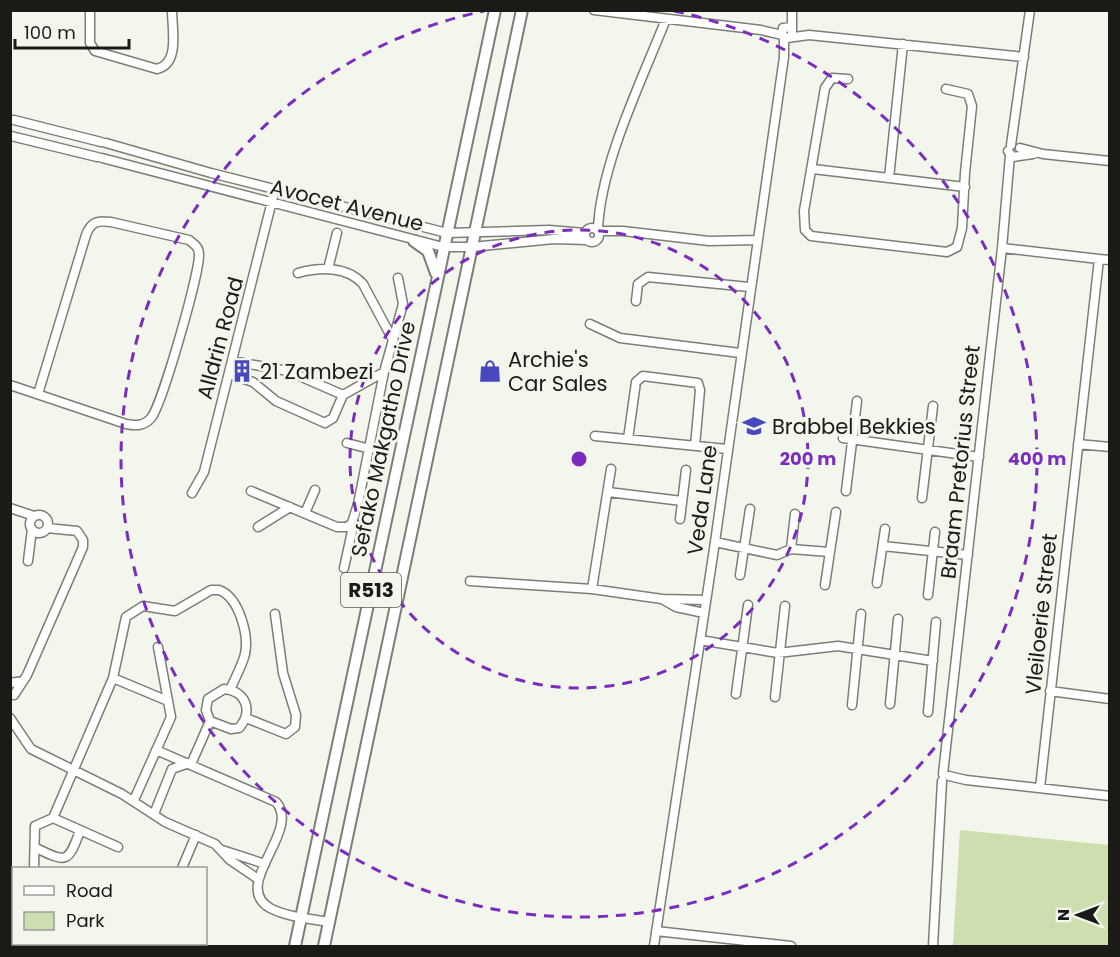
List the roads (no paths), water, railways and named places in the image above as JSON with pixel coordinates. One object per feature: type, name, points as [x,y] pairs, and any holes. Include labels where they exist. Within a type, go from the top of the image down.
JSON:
[{"type":"main road","name":"Sefako Makgatho Drive","points":[[295,946],[495,10]]},
{"type":"main road","name":"R513","points":[[324,946],[522,10]]},
{"type":"main road","points":[[414,241],[421,244],[431,256],[436,274],[435,289]]},
{"type":"street","points":[[90,10],[90,43],[95,51],[157,69],[166,66],[171,58],[172,10]]},
{"type":"street","points":[[594,10],[1024,57]]},
{"type":"street","name":"Veda Lane","points":[[654,946],[715,542],[749,287],[791,10]]},
{"type":"street","points":[[1030,10],[1015,133],[1016,151],[1110,161]]},
{"type":"street","points":[[666,19],[620,133],[595,233],[623,231],[709,241],[757,240]]},
{"type":"street","points":[[889,178],[903,44]]},
{"type":"street","points":[[848,79],[832,78],[826,82],[813,169],[804,211],[807,233],[812,236],[944,252],[953,250],[959,242],[972,101],[965,92],[946,89]]},
{"type":"street","points":[[11,136],[15,126],[12,118]]},
{"type":"street","name":"Avocet Avenue","points":[[12,118],[447,233],[549,231],[595,233]]},
{"type":"street","name":"Avocet Avenue","points":[[11,136],[443,247],[472,247],[595,233]]},
{"type":"street","name":"Braam Pretorius Street","points":[[933,946],[946,778],[945,758],[1011,170],[1016,151]]},
{"type":"street","points":[[813,169],[964,187]]},
{"type":"street","name":"Alldrin Road","points":[[192,493],[204,472],[275,189]]},
{"type":"street","points":[[10,385],[126,424],[143,424],[152,417],[161,400],[198,262],[199,250],[189,240],[111,222],[100,221],[91,225],[38,394]]},
{"type":"street","points":[[328,268],[337,233]]},
{"type":"street","points":[[1002,248],[1110,260]]},
{"type":"street","name":"Vleiloerie Street","points":[[1040,788],[1099,259]]},
{"type":"street","points":[[298,273],[328,268],[360,281],[393,340]]},
{"type":"street","points":[[636,301],[638,284],[648,277],[749,287]]},
{"type":"street","points":[[344,568],[384,372],[403,304],[398,278]]},
{"type":"street","points":[[590,324],[620,339],[740,353]]},
{"type":"street","points":[[232,361],[288,371],[343,395]]},
{"type":"street","points":[[229,374],[253,382],[276,400],[325,423],[333,418],[343,395],[362,382],[384,372]]},
{"type":"street","points":[[628,439],[637,379],[643,376],[685,380],[699,385],[695,446]]},
{"type":"street","points":[[362,382],[380,393]]},
{"type":"street","points":[[846,491],[848,439],[857,401]]},
{"type":"street","points":[[921,498],[933,406]]},
{"type":"street","points":[[595,436],[727,449]]},
{"type":"street","points":[[848,439],[979,457]]},
{"type":"street","points":[[347,443],[370,449]]},
{"type":"street","points":[[1078,444],[1110,447]]},
{"type":"street","points":[[592,589],[611,469]]},
{"type":"street","points":[[680,519],[686,470]]},
{"type":"street","points":[[305,513],[315,490]]},
{"type":"street","points":[[251,491],[342,528],[349,526],[355,517]]},
{"type":"street","points":[[608,492],[682,501]]},
{"type":"street","points":[[258,527],[290,507]]},
{"type":"street","points":[[10,508],[44,517],[47,528]]},
{"type":"street","points":[[740,575],[750,510]]},
{"type":"street","points":[[825,585],[836,512]]},
{"type":"street","points":[[791,549],[795,514]]},
{"type":"street","points":[[28,561],[32,529],[30,521],[34,516]]},
{"type":"street","points":[[12,697],[23,681],[83,547],[83,540],[77,531],[47,528],[40,533],[32,529]]},
{"type":"street","points":[[877,583],[885,529]]},
{"type":"street","points":[[928,596],[935,532]]},
{"type":"street","points":[[715,542],[777,555],[791,549],[829,552]]},
{"type":"street","points":[[883,546],[968,555]]},
{"type":"street","points":[[470,581],[592,589],[662,599],[706,600]]},
{"type":"street","points":[[34,867],[35,826],[53,818],[113,678],[123,623],[133,611],[146,606],[175,611],[211,590],[219,590],[234,603],[246,643],[242,662],[230,690]]},
{"type":"street","points":[[662,599],[675,608],[704,613]]},
{"type":"street","points":[[736,694],[748,605]]},
{"type":"street","points":[[775,697],[778,652],[785,606]]},
{"type":"street","points":[[246,718],[286,734],[295,727],[296,715],[283,673],[275,614]]},
{"type":"street","points":[[852,705],[861,614]]},
{"type":"street","points":[[890,704],[898,619]]},
{"type":"street","points":[[928,712],[936,622]]},
{"type":"street","points":[[700,640],[778,652],[832,646],[933,661]]},
{"type":"street","points":[[134,800],[171,717],[159,646]]},
{"type":"street","points":[[113,678],[168,701]]},
{"type":"street","points":[[12,697],[10,683],[23,681]]},
{"type":"street","points":[[154,814],[172,769],[192,762],[196,755],[210,721],[206,710],[208,699],[218,691],[230,690],[245,701],[246,718],[236,729],[210,721]]},
{"type":"street","points":[[1050,692],[1110,699]]},
{"type":"street","points":[[10,718],[31,749],[134,800],[154,814],[222,850],[265,864]]},
{"type":"street","points":[[156,750],[268,798],[280,806],[283,822],[258,879],[258,891],[267,906],[301,917],[330,922]]},
{"type":"street","points":[[946,778],[1110,796]]},
{"type":"street","points":[[53,818],[118,847]]},
{"type":"street","points":[[36,848],[60,859],[67,858],[70,856],[80,831]]},
{"type":"street","points":[[182,867],[196,835]]},
{"type":"street","points":[[222,850],[230,860],[258,879]]},
{"type":"street","points":[[656,931],[693,937],[791,946]]},
{"type":"street","points":[[692,946],[693,937]]},
{"type":"place","name":"21 Zambezi","points":[[242,371]]},
{"type":"place","name":"Archie's Car Sales","points":[[490,371]]},
{"type":"place","name":"Brabbel Bekkies","points":[[754,426]]}]
